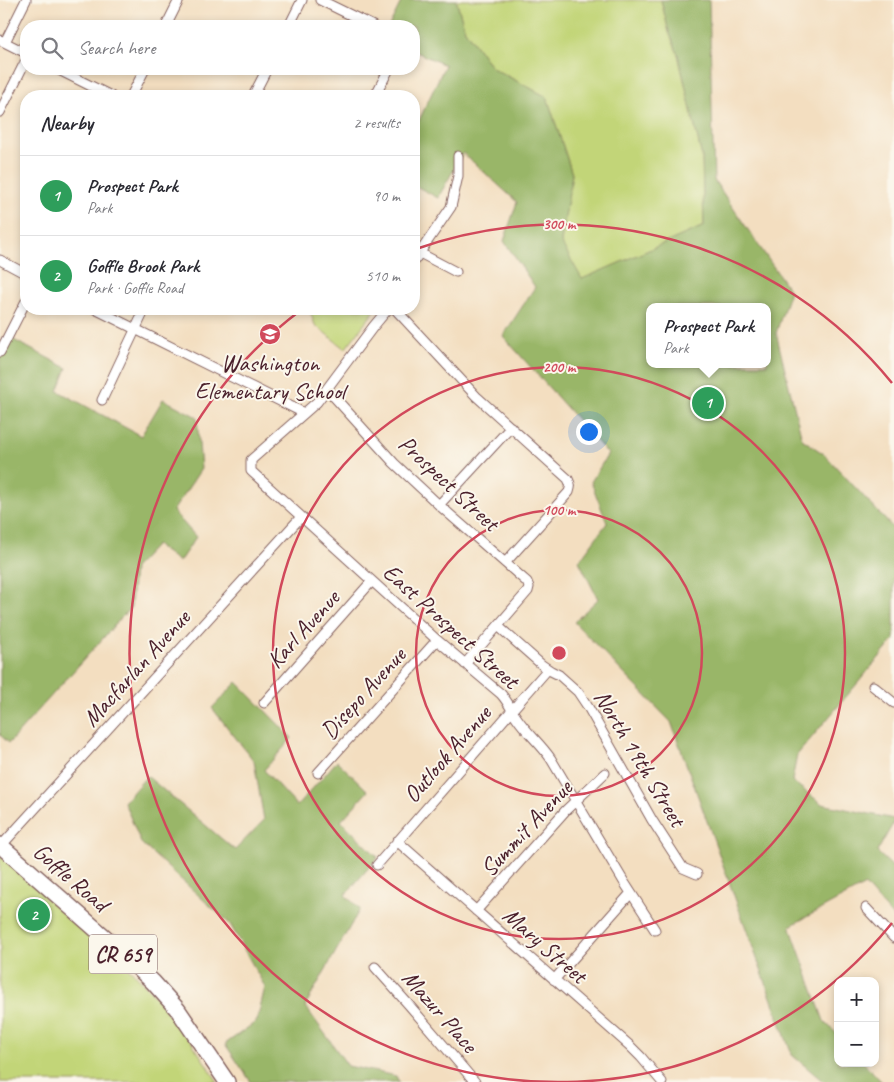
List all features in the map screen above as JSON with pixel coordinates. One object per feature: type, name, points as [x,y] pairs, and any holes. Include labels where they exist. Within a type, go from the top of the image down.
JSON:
[{"type":"main road","name":"Goffle Road","points":[[1,845],[107,939],[166,995],[226,1082]]},
{"type":"street","points":[[20,50],[2,41],[26,0]]},
{"type":"street","points":[[169,20],[179,0]]},
{"type":"street","points":[[292,20],[302,0]]},
{"type":"street","points":[[320,0],[361,20]]},
{"type":"street","points":[[0,112],[20,72]]},
{"type":"street","points":[[69,75],[99,90]]},
{"type":"street","points":[[134,90],[141,75]]},
{"type":"street","points":[[256,90],[264,75]]},
{"type":"street","points":[[378,90],[386,75]]},
{"type":"street","points":[[420,249],[451,207],[458,176],[458,156]]},
{"type":"street","points":[[420,256],[456,272]]},
{"type":"street","points":[[0,260],[20,271]]},
{"type":"street","points":[[0,352],[20,313]]},
{"type":"street","points":[[108,315],[304,413],[317,402],[383,315]]},
{"type":"street","points":[[102,400],[142,315]]},
{"type":"street","points":[[400,315],[476,396],[568,479],[572,486],[560,504],[505,563]]},
{"type":"street","name":"Prospect Street","points":[[326,389],[394,463],[527,582],[528,591],[498,626]]},
{"type":"street","name":"East Prospect Street","points":[[304,413],[251,460],[251,471],[437,640],[501,694],[521,723],[545,750],[655,930]]},
{"type":"street","points":[[439,505],[511,427]]},
{"type":"street","name":"Macfarlan Avenue","points":[[1,845],[300,517]]},
{"type":"street","name":"Karl Avenue","points":[[264,702],[372,581]]},
{"type":"street","points":[[464,664],[498,626]]},
{"type":"street","name":"North 19th Street","points":[[498,626],[578,692],[592,713],[652,820],[683,868],[698,874]]},
{"type":"street","name":"Disepo Avenue","points":[[318,773],[437,640]]},
{"type":"street","name":"Outlook Avenue","points":[[377,864],[548,669]]},
{"type":"street","points":[[873,686],[894,703]]},
{"type":"street","name":"Summit Avenue","points":[[476,911],[566,810],[605,773]]},
{"type":"street","name":"Mary Street","points":[[397,841],[629,1045],[662,1082]]},
{"type":"street","points":[[554,980],[631,892]]},
{"type":"street","points":[[866,908],[894,938]]},
{"type":"street","name":"Mazur Place","points":[[375,967],[475,1082]]},
{"type":"green space","points":[[402,0],[456,0],[465,30],[492,68],[547,97],[572,174],[561,242],[582,279],[704,226],[702,157],[678,54],[669,32],[661,0],[709,0],[714,180],[790,291],[776,333],[802,439],[824,454],[894,529],[894,640],[797,755],[792,781],[822,804],[894,819],[877,852],[894,868],[894,918],[865,885],[790,926],[824,1021],[834,1031],[834,1067],[868,1067],[882,1082],[824,1082],[792,1055],[671,722],[574,622],[598,599],[579,561],[607,523],[591,482],[608,454],[503,336],[535,287],[504,241],[517,202],[463,153],[438,198],[420,188],[420,118],[445,65],[420,54],[420,20],[392,20]]},
{"type":"green space","points":[[456,0],[661,0],[669,32],[678,54],[702,157],[704,226],[581,280],[561,242],[572,174],[547,97],[492,68],[465,30]]},
{"type":"green space","points":[[311,315],[371,315],[345,349],[315,325]]},
{"type":"green space","points":[[8,337],[67,368],[58,391],[141,436],[163,399],[197,417],[201,469],[173,511],[196,537],[179,562],[156,545],[134,568],[131,607],[9,743],[0,735],[0,352]]},
{"type":"green space","points":[[237,682],[292,738],[264,770],[297,806],[337,761],[368,791],[341,821],[378,857],[345,895],[360,909],[305,1006],[348,1066],[396,1076],[399,1082],[251,1082],[225,1044],[257,1021],[265,987],[230,924],[141,843],[124,802],[147,776],[235,850],[264,820],[254,761],[212,708]]},
{"type":"green space","points":[[0,855],[136,975],[174,1016],[218,1082],[0,1082]]},
{"type":"place","name":"Washington Elementary School","points":[[270,334]]},
{"type":"place","name":"Prospect Park","points":[[708,403]]},
{"type":"place","name":"Goffle Brook Park","points":[[34,915]]}]
